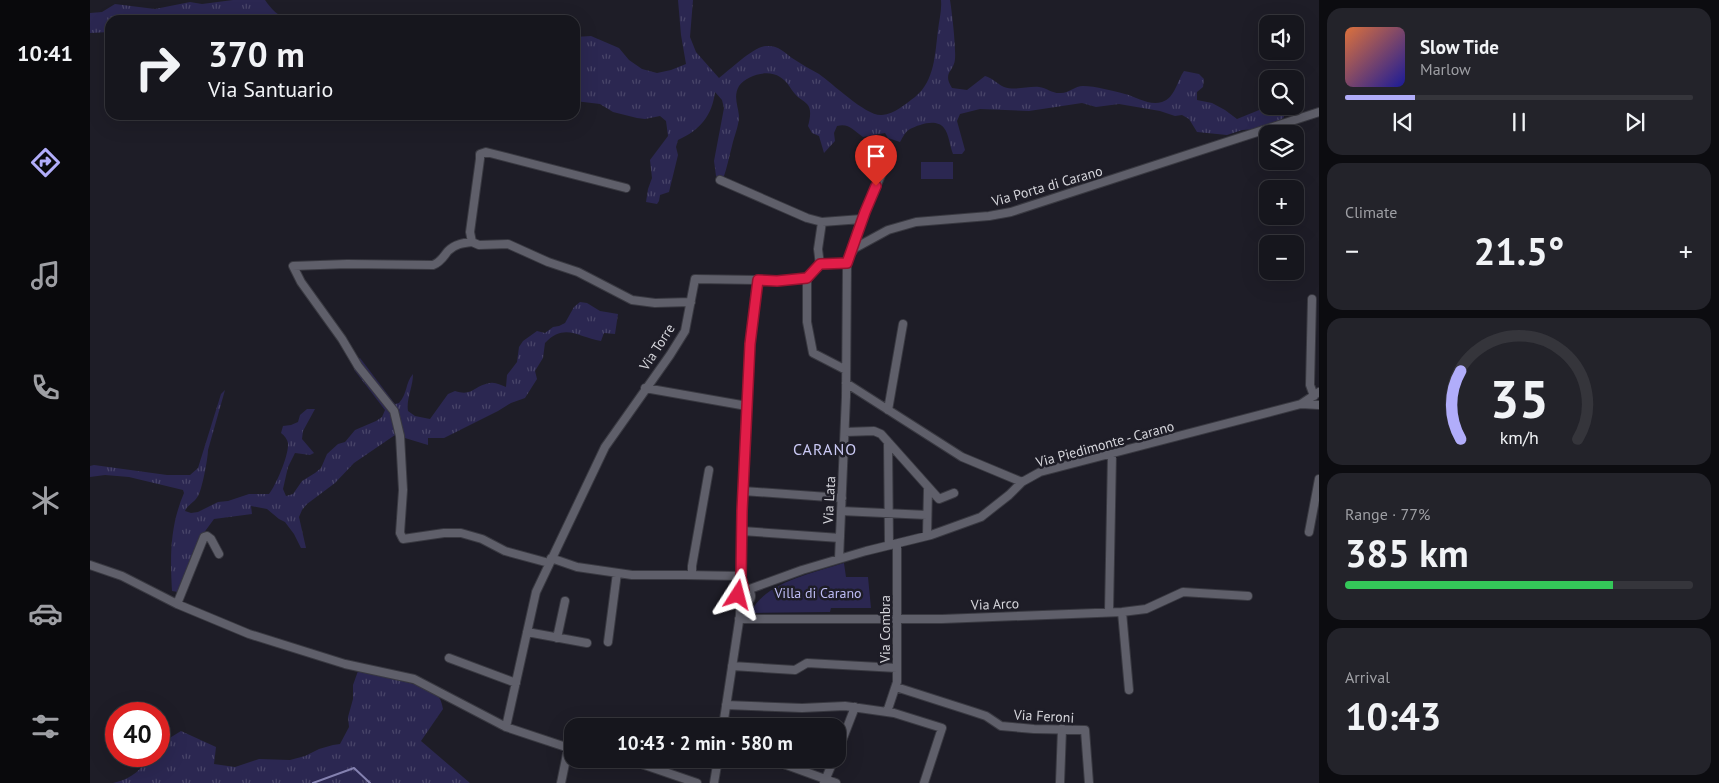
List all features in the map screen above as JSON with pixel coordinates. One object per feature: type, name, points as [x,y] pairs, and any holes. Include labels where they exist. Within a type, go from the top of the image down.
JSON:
[{"type":"street","name":"Via Porta di Carano","points":[[850,255],[855,248],[897,227],[916,222],[989,216],[1011,212],[1319,112]]},
{"type":"street","points":[[472,242],[470,232],[480,154],[483,152],[626,188]]},
{"type":"street","points":[[882,173],[862,220],[847,263],[846,383],[962,457],[1022,482]]},
{"type":"street","points":[[720,180],[807,218],[822,222],[862,220]]},
{"type":"street","points":[[820,264],[818,249],[822,222]]},
{"type":"street","points":[[691,302],[655,303],[632,300],[574,270],[548,262],[508,244],[479,245],[472,242],[456,245],[438,264],[433,265],[347,264],[294,266],[301,282],[342,339],[351,356],[394,411],[399,430],[404,490],[400,527],[402,539],[461,532],[482,539],[505,551],[577,567],[632,575],[741,577]]},
{"type":"street","points":[[724,718],[744,596],[741,577],[747,406],[750,344],[758,280],[777,281],[807,278],[820,264],[847,263]]},
{"type":"street","points":[[807,278],[807,322],[813,353],[846,370]]},
{"type":"street","name":"Via Torre","points":[[747,406],[645,388],[670,355],[685,331],[695,279],[758,280]]},
{"type":"street","points":[[1312,299],[1310,385],[1316,394]]},
{"type":"street","points":[[888,410],[902,324]]},
{"type":"street","name":"Via Lata","points":[[839,559],[846,383]]},
{"type":"street","points":[[506,727],[536,592],[605,447],[645,388]]},
{"type":"street","name":"Via Piedimonte - Carano","points":[[744,596],[764,585],[802,570],[927,536],[981,517],[1022,482],[1040,472],[1301,404],[1316,394]]},
{"type":"street","points":[[1301,404],[1319,405]]},
{"type":"street","points":[[845,432],[874,431],[881,434],[939,499],[954,493]]},
{"type":"street","name":"Via Combra","points":[[888,442],[889,512],[893,544],[897,618],[898,682],[888,712]]},
{"type":"street","points":[[1110,612],[1112,454]]},
{"type":"street","points":[[692,575],[692,566],[710,470]]},
{"type":"street","points":[[1309,532],[1319,479]]},
{"type":"street","points":[[927,536],[928,488]]},
{"type":"street","points":[[744,491],[842,498]]},
{"type":"street","points":[[841,511],[928,515]]},
{"type":"street","points":[[742,531],[840,538]]},
{"type":"street","points":[[177,604],[204,537],[207,536],[211,539],[219,554]]},
{"type":"street","points":[[90,565],[122,576],[177,604],[249,634],[345,664],[414,679],[506,727],[564,747]]},
{"type":"street","points":[[608,642],[617,573]]},
{"type":"street","name":"Via Arco","points":[[740,617],[942,619],[1122,612],[1146,609],[1183,592],[1248,596]]},
{"type":"street","points":[[557,638],[565,601]]},
{"type":"street","points":[[1122,612],[1129,690]]},
{"type":"street","points":[[527,632],[587,643]]},
{"type":"street","points":[[450,658],[516,683]]},
{"type":"street","points":[[732,666],[795,670],[807,663],[897,668]]},
{"type":"street","name":"Via Feroni","points":[[896,687],[986,716],[1001,726],[1085,730],[1089,783]]},
{"type":"street","points":[[726,705],[802,708],[855,707],[888,712],[942,728],[924,783]]},
{"type":"street","points":[[846,730],[855,707]]},
{"type":"street","points":[[1060,783],[1062,729]]},
{"type":"street","points":[[561,783],[565,768]]},
{"type":"street","points":[[653,768],[697,783]]},
{"type":"street","points":[[714,783],[716,768]]},
{"type":"street","points":[[792,768],[825,781],[836,783]]},
{"type":"street","points":[[825,781],[830,768]]},
{"type":"green space","points":[[233,0],[265,0],[280,15],[105,15],[105,32],[90,33],[90,13],[102,12],[115,4],[155,9],[190,2],[202,4]]},
{"type":"green space","points":[[678,0],[693,0],[690,37],[696,52],[719,78],[755,50],[766,46],[774,47],[781,49],[819,74],[868,111],[882,115],[887,114],[900,108],[915,97],[927,83],[935,57],[941,0],[950,0],[955,59],[948,79],[952,88],[967,90],[985,76],[1008,88],[1039,87],[1053,92],[1064,93],[1080,86],[1088,86],[1157,103],[1170,97],[1184,71],[1199,74],[1204,79],[1203,87],[1197,92],[1197,100],[1212,103],[1237,119],[1259,110],[1259,115],[1284,115],[1284,117],[1279,122],[1270,125],[1259,125],[1259,128],[1257,129],[1242,130],[1227,135],[1197,132],[1189,119],[1182,115],[1175,116],[1160,111],[1119,104],[1096,107],[1082,103],[1029,111],[980,109],[960,114],[957,121],[965,150],[962,154],[953,154],[944,128],[937,123],[923,124],[910,129],[905,133],[900,142],[888,138],[885,133],[863,137],[848,126],[837,126],[834,133],[835,141],[824,153],[819,136],[812,133],[808,126],[810,117],[809,106],[782,79],[770,73],[764,73],[747,79],[737,90],[738,124],[723,179],[716,176],[714,161],[724,108],[722,100],[715,92],[711,108],[704,121],[693,132],[678,140],[676,147],[678,155],[669,192],[660,195],[657,204],[646,202],[652,178],[650,160],[668,136],[666,121],[660,116],[645,119],[637,118],[613,112],[600,104],[580,102],[580,37],[591,36],[619,48],[629,60],[642,69],[657,73],[686,64]]},
{"type":"green space","points":[[921,162],[953,162],[953,179],[921,179]]},
{"type":"green space","points":[[580,302],[587,303],[600,311],[618,314],[615,334],[604,333],[601,341],[572,333],[559,333],[545,343],[543,358],[535,371],[537,379],[525,398],[511,403],[444,438],[428,438],[428,445],[395,435],[354,463],[335,483],[302,510],[299,517],[306,548],[301,548],[285,522],[267,509],[251,506],[252,514],[214,519],[203,534],[178,592],[172,591],[172,541],[179,505],[184,493],[183,490],[129,477],[105,475],[90,477],[90,466],[94,465],[167,475],[190,475],[198,468],[221,394],[225,390],[208,450],[200,493],[185,511],[191,513],[198,512],[218,502],[228,501],[249,494],[269,494],[278,477],[288,448],[286,438],[281,433],[283,426],[298,422],[300,415],[307,409],[315,409],[303,431],[302,439],[314,453],[310,455],[295,453],[288,467],[283,489],[286,496],[293,494],[302,481],[321,468],[327,454],[338,444],[345,442],[355,430],[382,417],[385,410],[355,371],[352,363],[360,358],[395,404],[399,403],[402,399],[413,374],[408,411],[415,416],[430,419],[448,394],[455,391],[466,393],[485,384],[492,383],[506,387],[507,375],[517,362],[519,347],[523,341],[537,331],[545,333],[553,327],[565,323],[574,307]]},
{"type":"green space","name":"Villa di Carano","points":[[844,563],[846,577],[868,577],[871,608],[831,608],[830,612],[751,613],[766,594],[778,586],[805,575]]},
{"type":"green space","points":[[358,671],[411,683],[437,695],[443,709],[421,741],[470,783],[113,783],[124,780],[141,767],[170,767],[170,738],[181,731],[216,747],[214,764],[235,767],[259,759],[290,760],[305,756],[319,749],[340,744],[349,727],[348,717],[353,699],[353,685]]},
{"type":"waterway","points":[[313,783],[354,768],[370,783]]},
{"type":"district","name":"CARANO","points":[[825,449]]},
{"type":"route","points":[[738,595],[740,591],[744,590],[741,578],[742,511],[750,344],[758,280],[777,281],[807,278],[820,264],[847,263],[876,186]]}]
